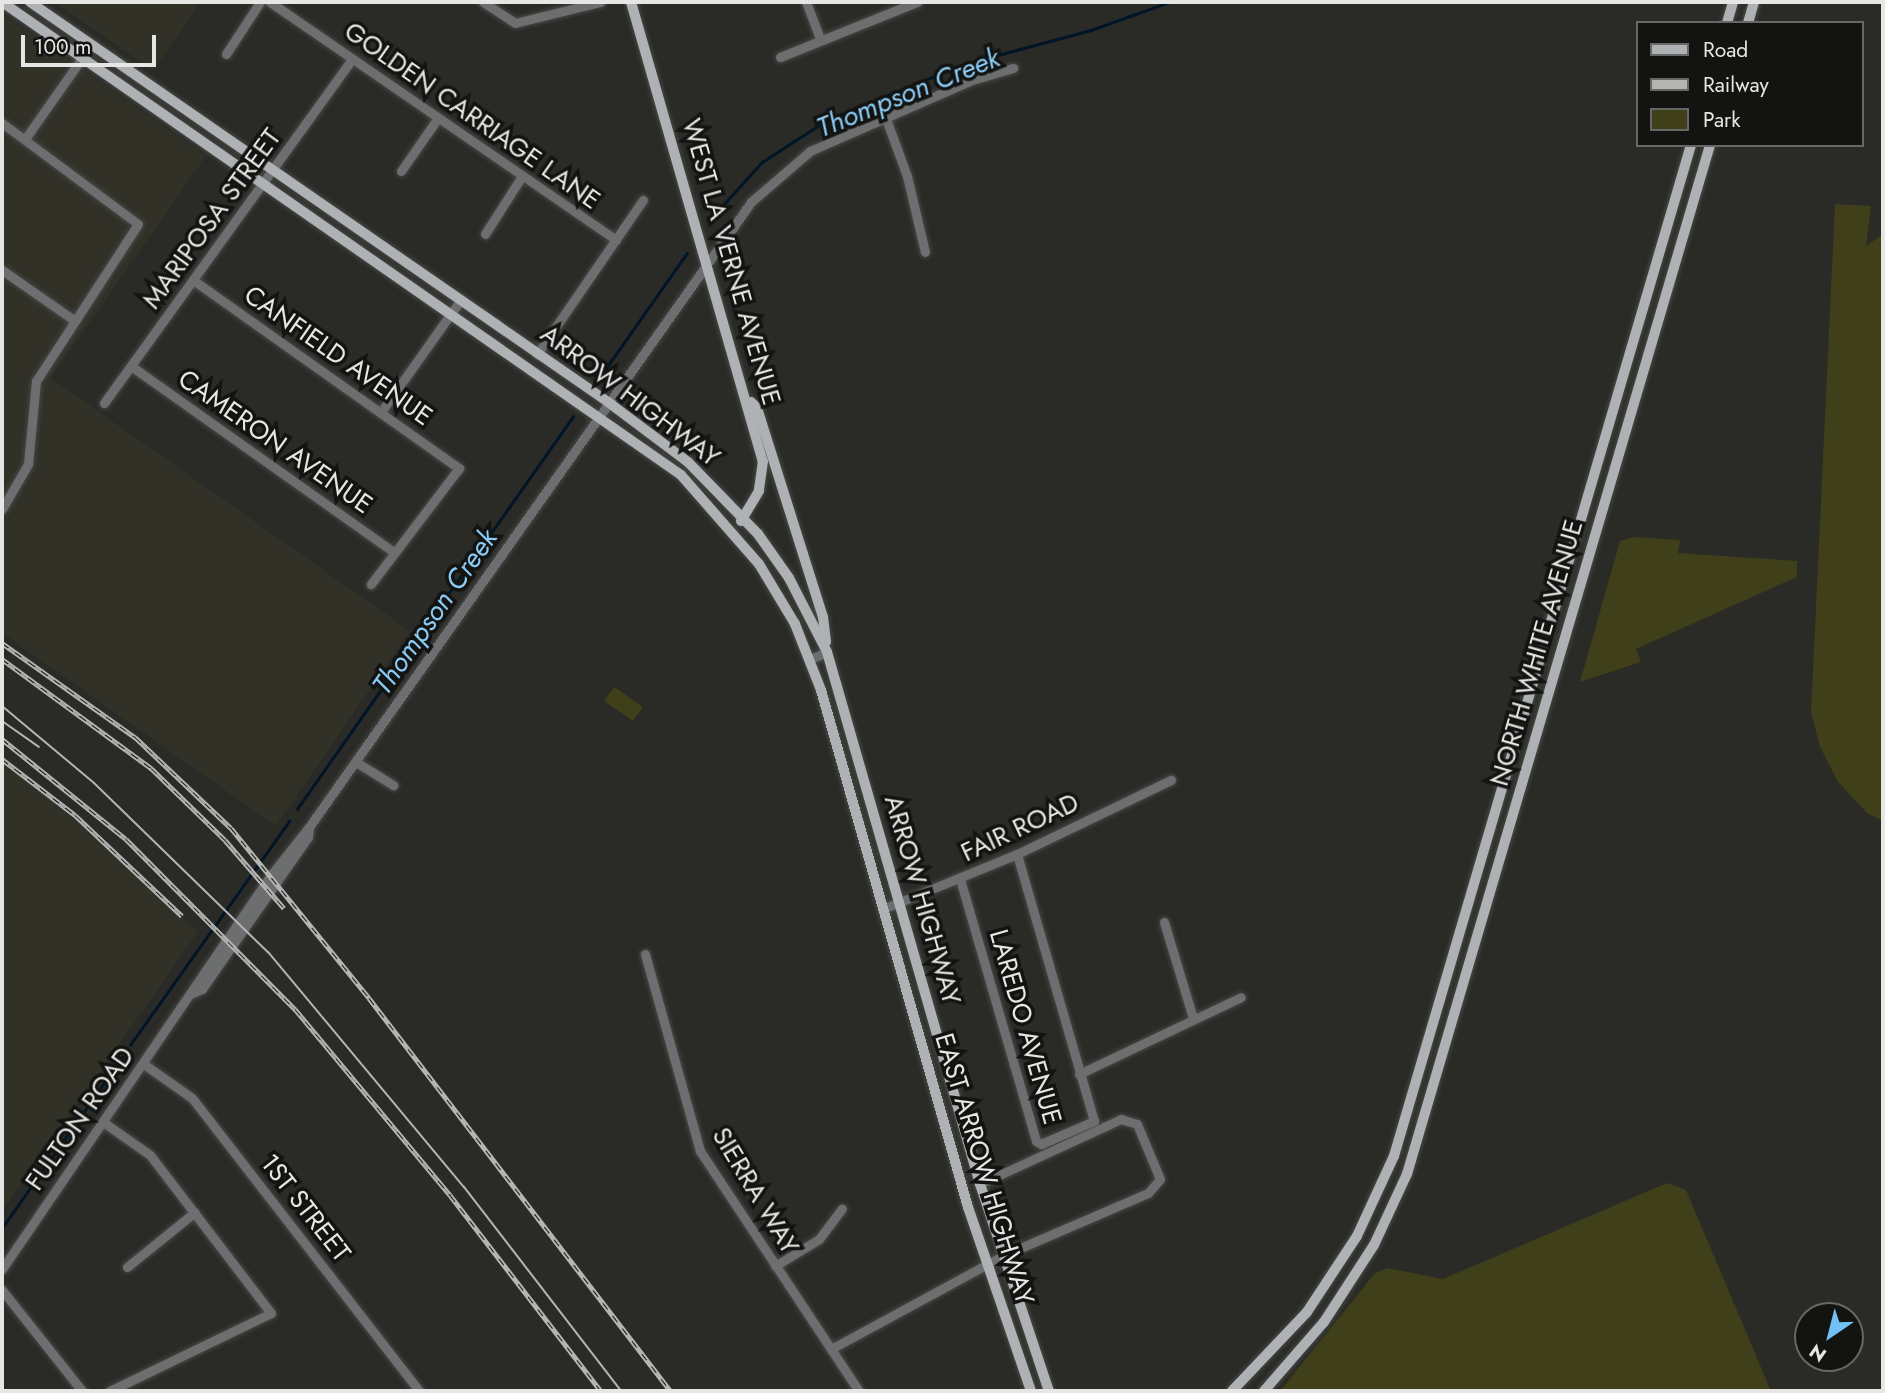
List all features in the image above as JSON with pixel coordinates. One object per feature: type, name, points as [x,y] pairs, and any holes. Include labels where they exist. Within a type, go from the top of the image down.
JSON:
[{"type":"main road","name":"ARROW HIGHWAY","points":[[2,2],[450,317],[681,475],[734,532]]},
{"type":"main road","name":"ARROW HIGHWAY","points":[[30,2],[608,402],[688,463],[744,518],[789,578],[827,652],[980,1184],[1049,1391]]},
{"type":"main road","name":"WEST LA VERNE AVENUE","points":[[631,2],[748,400],[763,461],[759,491],[734,532]]},
{"type":"main road","points":[[1728,21],[1733,2]]},
{"type":"main road","points":[[1749,21],[1754,2]]},
{"type":"main road","name":"NORTH WHITE AVENUE","points":[[1233,1391],[1307,1312],[1357,1236],[1394,1156],[1690,147]]},
{"type":"main road","name":"NORTH WHITE AVENUE","points":[[1264,1391],[1324,1322],[1374,1245],[1407,1174],[1709,147]]},
{"type":"main road","points":[[748,400],[757,408],[823,617],[827,652]]},
{"type":"main road","name":"EAST ARROW HIGHWAY","points":[[734,532],[781,599],[810,659],[987,1263],[1031,1391]]},
{"type":"street","points":[[226,54],[261,2]]},
{"type":"street","name":"GOLDEN CARRIAGE LANE","points":[[270,2],[616,240]]},
{"type":"street","points":[[483,2],[515,23],[600,2]]},
{"type":"street","points":[[806,2],[820,39]]},
{"type":"street","points":[[780,57],[917,2]]},
{"type":"street","points":[[25,139],[91,45]]},
{"type":"street","name":"MARIPOSA STREET","points":[[104,403],[352,58]]},
{"type":"street","name":"FULTON ROAD","points":[[2,1269],[145,1065],[194,993],[194,985],[271,875],[309,827],[751,202],[796,160],[885,116],[1013,68]]},
{"type":"street","points":[[885,116],[907,176],[925,252]]},
{"type":"street","points":[[401,171],[439,118]]},
{"type":"street","points":[[2,123],[138,224],[36,380],[28,464],[2,509]]},
{"type":"street","points":[[485,234],[522,176]]},
{"type":"street","points":[[537,354],[643,200]]},
{"type":"street","points":[[2,270],[75,321]]},
{"type":"street","name":"CANFIELD AVENUE","points":[[193,280],[459,468],[394,552]]},
{"type":"street","points":[[381,412],[460,301]]},
{"type":"street","name":"CAMERON AVENUE","points":[[131,366],[394,552]]},
{"type":"street","points":[[371,584],[394,552]]},
{"type":"street","points":[[810,659],[827,652]]},
{"type":"street","points":[[355,762],[393,785]]},
{"type":"street","name":"FAIR ROAD","points":[[883,909],[1017,854],[1171,780]]},
{"type":"street","name":"LAREDO AVENUE","points":[[960,879],[1036,1141],[1041,1144],[1094,1121],[1017,854]]},
{"type":"street","points":[[1164,922],[1193,1018]]},
{"type":"street","name":"SIERRA WAY","points":[[645,954],[700,1151],[859,1391]]},
{"type":"street","points":[[1079,1074],[1241,997]]},
{"type":"street","name":"1ST STREET","points":[[145,1065],[192,1098],[419,1391]]},
{"type":"street","points":[[831,1349],[1003,1255],[1148,1194],[1160,1179],[1137,1124],[1121,1119],[980,1184]]},
{"type":"street","points":[[103,1122],[150,1155],[271,1312],[110,1391]]},
{"type":"street","points":[[775,1266],[819,1238],[842,1209]]},
{"type":"street","points":[[127,1267],[195,1212]]},
{"type":"street","points":[[2,1290],[82,1391]]},
{"type":"shaded area","points":[[54,2],[200,2],[153,71]]},
{"type":"shaded area","points":[[2,13],[206,156],[51,378],[410,631],[276,826],[2,633]]},
{"type":"shaded area","points":[[2,762],[77,821],[198,932],[2,1211]]},
{"type":"green space","points":[[1835,204],[1871,206],[1866,246],[1883,234],[1883,821],[1867,813],[1838,782],[1820,747],[1811,712]]},
{"type":"green space","points":[[1634,537],[1680,540],[1678,553],[1797,561],[1797,577],[1636,649],[1641,662],[1580,682],[1620,541]]},
{"type":"green space","points":[[614,687],[643,707],[633,721],[604,701]]},
{"type":"green space","points":[[1667,1183],[1686,1190],[1771,1391],[1280,1391],[1375,1273],[1387,1268],[1443,1279]]},
{"type":"waterway","name":"Thompson Creek","points":[[713,216],[762,162],[827,120],[964,64],[1091,30],[1169,2]]},
{"type":"waterway","name":"Thompson Creek","points":[[597,381],[687,253]]},
{"type":"waterway","name":"Thompson Creek","points":[[297,809],[573,416]]},
{"type":"waterway","name":"Thompson Creek","points":[[130,1045],[289,821]]},
{"type":"waterway","name":"Thompson Creek","points":[[2,1228],[122,1057]]},
{"type":"tram line","points":[[2,706],[94,783],[268,952],[464,1187],[621,1391]]},
{"type":"tram line","points":[[2,721],[39,747]]},
{"type":"railway","points":[[2,643],[135,737],[231,828],[369,998],[671,1391]]},
{"type":"railway","points":[[2,659],[151,768],[225,840],[284,908]]},
{"type":"railway","points":[[2,739],[126,839],[295,1009],[450,1195],[601,1391]]},
{"type":"railway","points":[[2,759],[75,815],[182,916]]}]
